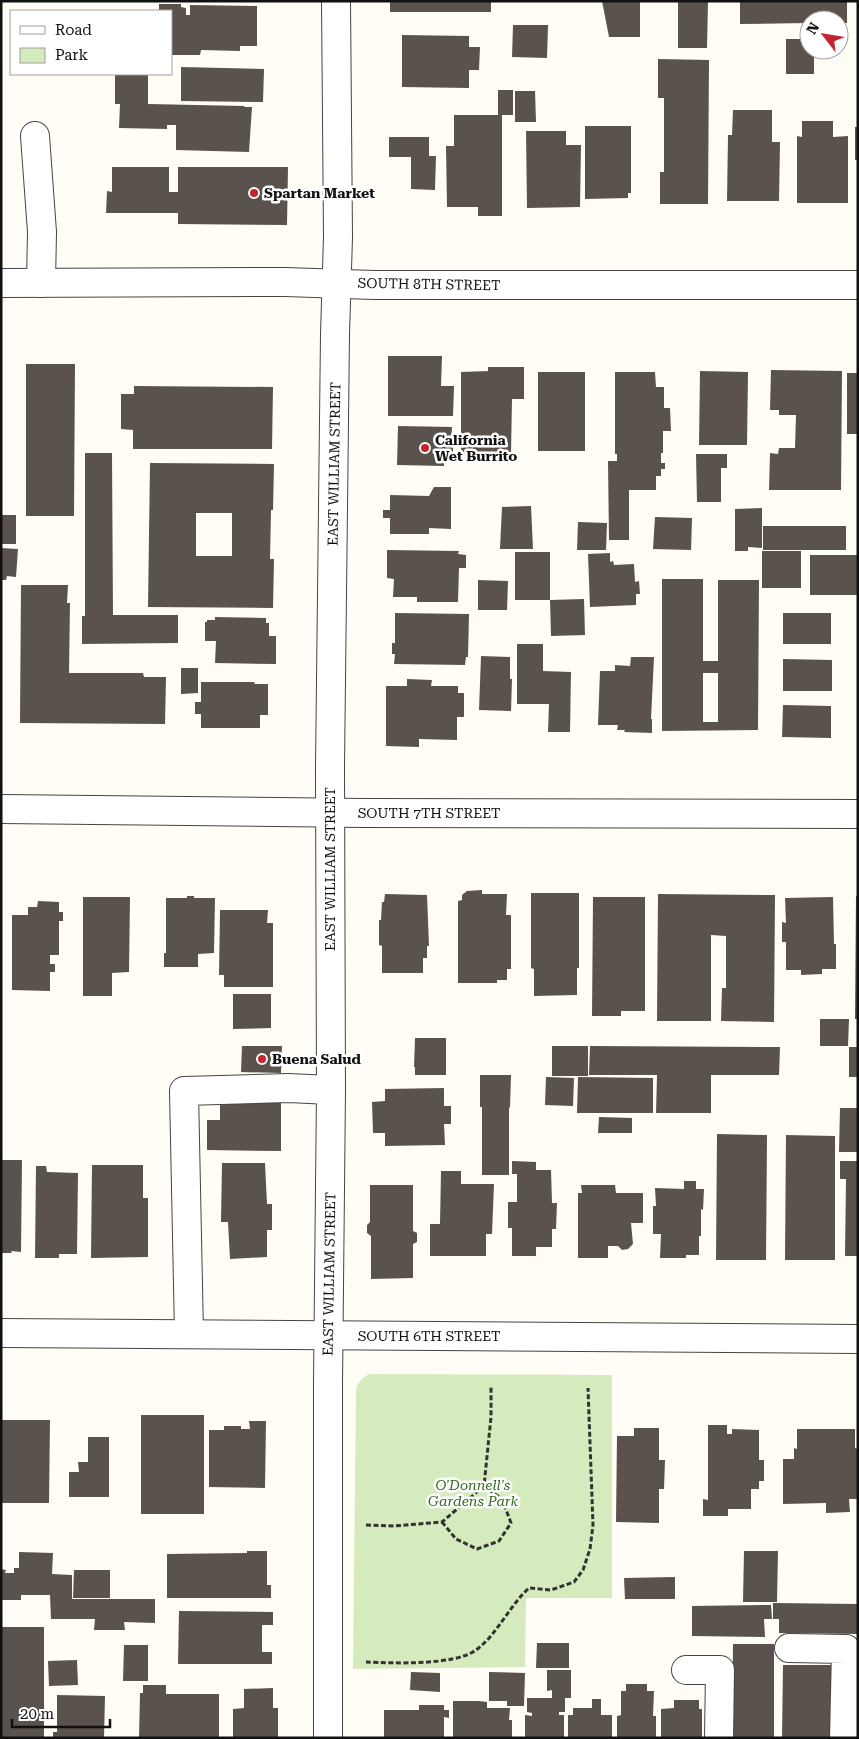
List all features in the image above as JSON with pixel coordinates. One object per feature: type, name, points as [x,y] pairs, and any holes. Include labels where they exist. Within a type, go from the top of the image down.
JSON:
[{"type":"street","name":"EAST WILLIAM STREET","points":[[328,1738],[328,1335],[331,1090],[330,812],[337,282],[336,1]]},
{"type":"street","points":[[35,136],[42,232],[40,283]]},
{"type":"street","name":"SOUTH 8TH STREET","points":[[1,283],[337,282],[374,285],[858,285]]},
{"type":"street","name":"SOUTH 7TH STREET","points":[[1,809],[858,814]]},
{"type":"street","points":[[189,1334],[184,1091],[288,1088],[331,1090]]},
{"type":"street","name":"SOUTH 6TH STREET","points":[[1,1333],[858,1339]]},
{"type":"street","points":[[789,1648],[846,1649],[844,1738]]},
{"type":"street","points":[[686,1670],[720,1670],[719,1738]]},
{"type":"path","points":[[366,1525],[394,1526],[442,1522],[484,1486],[491,1418],[491,1387]]},
{"type":"path","points":[[366,1662],[402,1663],[459,1657],[476,1650],[497,1628],[520,1596],[530,1588],[551,1590],[574,1582],[583,1570],[590,1549],[593,1525],[588,1388]]},
{"type":"path","points":[[442,1522],[456,1538],[477,1549],[499,1541],[511,1523],[502,1499],[484,1486]]},
{"type":"green space","name":"O'Donnell's Gardens Park","points":[[370,1374],[612,1375],[612,1598],[526,1598],[525,1667],[353,1669],[356,1390],[361,1380]]},
{"type":"building","points":[[390,1],[491,1],[491,12],[390,12]]},
{"type":"building","points":[[602,1],[640,1],[640,37],[609,37]]},
{"type":"building","points":[[678,1],[708,1],[707,48],[678,48]]},
{"type":"building","points":[[740,1],[847,1],[847,10],[799,10],[799,23],[740,24]]},
{"type":"building","points":[[159,4],[181,4],[181,7],[186,8],[186,15],[190,15],[190,5],[257,6],[257,46],[240,46],[240,51],[201,50],[200,55],[172,55],[172,10],[159,10]]},
{"type":"building","points":[[513,25],[548,25],[547,58],[512,57]]},
{"type":"building","points":[[402,35],[469,36],[469,47],[480,47],[479,70],[469,70],[469,88],[402,87]]},
{"type":"building","points":[[786,39],[799,39],[799,60],[814,60],[814,74],[786,74]]},
{"type":"building","points":[[658,59],[709,60],[708,204],[660,204],[660,172],[664,172],[664,98],[658,98]]},
{"type":"building","points":[[181,67],[264,69],[263,102],[181,101]]},
{"type":"building","points":[[115,75],[148,75],[148,104],[252,107],[249,152],[176,150],[176,125],[167,125],[167,129],[119,128],[120,104],[115,104]]},
{"type":"building","points":[[498,90],[513,90],[513,115],[502,115],[502,216],[478,216],[478,207],[447,207],[446,146],[454,146],[454,115],[498,115]]},
{"type":"building","points":[[515,91],[535,91],[536,122],[515,122]]},
{"type":"building","points":[[733,110],[772,110],[772,142],[780,142],[779,201],[727,201],[728,135],[732,135]]},
{"type":"building","points":[[802,121],[833,121],[833,137],[848,136],[848,203],[797,203],[797,136],[802,137]]},
{"type":"building","points":[[585,126],[631,126],[631,193],[628,193],[628,198],[585,199]]},
{"type":"building","points":[[855,127],[858,127],[858,160],[855,160]]},
{"type":"building","points":[[526,131],[566,131],[566,145],[581,145],[580,207],[527,208]]},
{"type":"building","points":[[389,137],[429,137],[429,156],[436,156],[435,190],[411,189],[411,157],[389,157]]},
{"type":"building","points":[[112,167],[169,167],[169,192],[178,192],[178,167],[288,167],[287,225],[178,224],[178,213],[106,213],[107,191],[112,192]]},
{"type":"building","points":[[388,356],[442,356],[441,386],[454,386],[453,416],[388,416]]},
{"type":"building","points":[[26,364],[75,364],[74,516],[26,516]]},
{"type":"building","points":[[488,367],[524,367],[524,399],[512,399],[511,454],[461,454],[461,372],[488,371]]},
{"type":"building","points":[[771,370],[842,371],[841,490],[769,490],[770,453],[778,454],[779,448],[795,448],[796,415],[779,415],[779,410],[770,410]]},
{"type":"building","points":[[700,371],[748,372],[747,445],[699,445]]},
{"type":"building","points":[[538,372],[585,372],[585,451],[538,451]]},
{"type":"building","points":[[615,372],[655,372],[656,387],[664,387],[664,408],[670,408],[671,431],[663,431],[663,453],[661,453],[661,463],[665,463],[665,469],[661,469],[661,476],[656,476],[656,490],[629,490],[629,540],[609,540],[608,461],[617,461],[617,454],[615,454]]},
{"type":"building","points":[[847,373],[858,373],[858,434],[847,434]]},
{"type":"building","points":[[134,386],[273,387],[272,449],[133,449],[133,430],[121,429],[121,394],[134,394]]},
{"type":"building","name":"California Wet Burrito","points":[[398,426],[452,427],[451,443],[453,443],[453,453],[444,453],[444,466],[397,465]]},
{"type":"building","points":[[85,453],[112,453],[113,615],[178,615],[178,643],[82,644],[82,616],[85,616]]},
{"type":"building","points":[[696,454],[727,454],[727,468],[721,468],[721,502],[697,502]]},
{"type":"building","points":[[150,463],[274,464],[270,559],[274,559],[273,608],[148,607]],"holes":[[[196,513],[232,513],[232,556],[196,556]]]},
{"type":"building","points":[[434,487],[451,487],[451,529],[429,528],[429,534],[390,534],[390,518],[383,518],[383,510],[390,510],[390,495],[429,496]]},
{"type":"building","points":[[531,506],[533,549],[500,549],[502,507]]},
{"type":"building","points":[[762,508],[762,548],[748,547],[748,551],[735,551],[735,509]]},
{"type":"building","points":[[1,515],[16,515],[16,544],[1,544]]},
{"type":"building","points":[[655,517],[692,518],[691,550],[653,549]]},
{"type":"building","points":[[578,522],[607,523],[606,550],[577,550]]},
{"type":"building","points":[[763,526],[846,526],[846,550],[763,550]]},
{"type":"building","points":[[1,548],[18,549],[16,577],[7,576],[6,580],[1,580]]},
{"type":"building","points":[[387,550],[459,551],[458,554],[466,555],[466,568],[459,568],[458,602],[417,602],[417,597],[393,597],[394,579],[387,578]]},
{"type":"building","points":[[762,551],[801,551],[801,588],[762,588]]},
{"type":"building","points":[[515,552],[550,552],[550,600],[515,600]]},
{"type":"building","points":[[610,553],[610,562],[613,561],[614,565],[634,564],[635,582],[639,581],[640,594],[636,594],[636,605],[590,607],[588,554]]},
{"type":"building","points":[[810,555],[858,555],[858,595],[810,595]]},
{"type":"building","points":[[662,579],[703,579],[703,661],[718,661],[718,580],[759,580],[758,730],[662,731]],"holes":[[[703,673],[718,673],[718,722],[703,722]]]},
{"type":"building","points":[[478,580],[508,581],[507,610],[478,610]]},
{"type":"building","points":[[21,585],[68,585],[67,603],[70,603],[69,673],[143,673],[144,677],[166,677],[165,724],[20,723]]},
{"type":"building","points":[[584,599],[585,635],[551,636],[550,600]]},
{"type":"building","points":[[395,613],[469,614],[468,657],[466,657],[465,665],[394,664],[395,654],[392,654],[392,643],[395,643]]},
{"type":"building","points":[[783,613],[831,613],[831,644],[783,644]]},
{"type":"building","points":[[215,617],[266,618],[266,623],[269,623],[269,636],[276,636],[276,664],[215,663],[216,641],[205,641],[205,622],[207,620],[215,620]]},
{"type":"building","points":[[517,644],[543,644],[543,671],[571,672],[570,732],[548,732],[549,704],[517,704]]},
{"type":"building","points":[[481,656],[510,657],[510,679],[512,679],[511,711],[479,710]]},
{"type":"building","points":[[631,657],[654,657],[652,733],[624,732],[625,730],[617,730],[618,725],[598,725],[600,671],[615,671],[615,665],[630,666]]},
{"type":"building","points":[[783,659],[832,660],[832,691],[783,691]]},
{"type":"building","points":[[181,668],[198,668],[198,693],[181,694]]},
{"type":"building","points":[[407,679],[432,680],[431,686],[458,686],[458,693],[464,693],[464,717],[457,717],[457,740],[419,739],[419,747],[386,746],[386,686],[407,686]]},
{"type":"building","points":[[201,682],[254,682],[255,684],[268,684],[268,715],[260,715],[260,728],[201,728],[201,714],[195,714],[195,702],[201,702]]},
{"type":"building","points":[[783,705],[831,706],[831,738],[782,737]]},
{"type":"building","points":[[482,890],[482,894],[507,894],[506,915],[511,915],[511,969],[507,969],[507,980],[497,980],[497,983],[458,983],[458,901],[462,900],[462,895],[467,891]]},
{"type":"building","points":[[531,893],[579,893],[577,995],[534,996],[534,969],[531,968]]},
{"type":"building","points":[[385,894],[427,895],[429,946],[427,946],[427,958],[423,958],[423,973],[382,973],[382,946],[379,945],[379,920],[381,920],[382,902],[384,902]]},
{"type":"building","points":[[658,894],[775,895],[774,1022],[721,1021],[722,988],[726,988],[726,936],[711,935],[711,1021],[657,1021]]},
{"type":"building","points":[[187,896],[215,898],[214,953],[198,954],[198,967],[164,967],[164,953],[166,953],[166,898],[187,898]]},
{"type":"building","points":[[856,896],[858,896],[858,1019],[855,1019]]},
{"type":"building","points":[[83,897],[130,897],[129,972],[112,973],[112,996],[83,996]]},
{"type":"building","points":[[593,897],[645,897],[645,1011],[621,1011],[621,1016],[592,1016]]},
{"type":"building","points":[[833,897],[836,969],[822,969],[822,974],[801,975],[801,970],[786,970],[786,942],[782,942],[782,922],[786,923],[785,898]]},
{"type":"building","points":[[38,901],[59,902],[59,912],[63,912],[63,921],[59,921],[59,955],[50,955],[50,964],[55,964],[55,972],[50,972],[50,991],[12,990],[12,915],[28,915],[28,907],[37,907]]},
{"type":"building","points":[[220,910],[268,910],[267,923],[273,923],[273,987],[224,987],[224,975],[219,975]]},
{"type":"building","points":[[233,994],[271,994],[271,1028],[233,1029]]},
{"type":"building","points":[[820,1019],[849,1019],[848,1046],[820,1046]]},
{"type":"building","points":[[415,1038],[446,1038],[446,1075],[415,1075]]},
{"type":"building","name":"Buena Salud","points":[[242,1046],[282,1046],[281,1073],[241,1072]]},
{"type":"building","points":[[552,1046],[588,1046],[588,1076],[552,1076]]},
{"type":"building","points":[[590,1046],[780,1047],[779,1075],[711,1075],[711,1113],[656,1113],[657,1075],[589,1075]]},
{"type":"building","points":[[849,1047],[858,1047],[858,1077],[849,1077]]},
{"type":"building","points":[[480,1075],[511,1075],[509,1175],[482,1175]]},
{"type":"building","points":[[546,1077],[574,1078],[573,1106],[545,1105]]},
{"type":"building","points":[[578,1077],[653,1078],[653,1113],[577,1113]]},
{"type":"building","points":[[444,1088],[444,1106],[451,1106],[451,1124],[444,1124],[445,1145],[385,1146],[385,1133],[373,1133],[372,1102],[385,1101],[385,1089]]},
{"type":"building","points":[[281,1100],[281,1151],[207,1150],[207,1120],[220,1120],[220,1102]]},
{"type":"building","points":[[840,1108],[858,1108],[858,1152],[839,1152]]},
{"type":"building","points":[[599,1117],[632,1118],[632,1133],[598,1133]]},
{"type":"building","points":[[717,1134],[767,1135],[766,1260],[716,1260]]},
{"type":"building","points":[[786,1135],[835,1136],[835,1260],[785,1260]]},
{"type":"building","points":[[1,1160],[22,1160],[21,1252],[1,1253]]},
{"type":"building","points":[[512,1161],[536,1162],[536,1170],[551,1170],[552,1203],[557,1203],[556,1229],[552,1229],[552,1247],[536,1247],[536,1256],[512,1256],[512,1228],[508,1228],[508,1202],[517,1202],[517,1174],[512,1174]]},
{"type":"building","points":[[840,1161],[858,1161],[858,1256],[845,1256],[846,1179],[840,1179]]},
{"type":"building","points":[[222,1163],[265,1163],[267,1204],[272,1204],[272,1230],[267,1230],[267,1257],[230,1259],[228,1222],[221,1222]]},
{"type":"building","points":[[92,1165],[143,1165],[143,1198],[148,1198],[148,1257],[91,1258]]},
{"type":"building","points":[[36,1166],[46,1166],[47,1172],[78,1173],[77,1254],[59,1254],[59,1258],[35,1258]]},
{"type":"building","points":[[441,1171],[461,1171],[461,1184],[494,1184],[492,1234],[486,1234],[486,1256],[430,1256],[430,1224],[440,1224]]},
{"type":"building","points":[[684,1181],[696,1181],[696,1189],[704,1189],[699,1255],[686,1255],[686,1258],[660,1258],[661,1234],[653,1234],[653,1206],[656,1206],[655,1188],[684,1189]]},
{"type":"building","points":[[370,1185],[413,1185],[413,1231],[417,1233],[417,1242],[413,1244],[413,1278],[371,1279],[371,1236],[367,1233],[367,1225],[370,1222]]},
{"type":"building","points":[[581,1185],[615,1185],[616,1193],[643,1193],[643,1223],[631,1223],[633,1244],[628,1249],[622,1250],[618,1246],[608,1246],[608,1258],[578,1258],[578,1193],[582,1193]]},
{"type":"building","points":[[141,1415],[204,1415],[204,1514],[141,1514]]},
{"type":"building","points":[[1,1420],[50,1420],[49,1503],[1,1503]]},
{"type":"building","points":[[249,1421],[266,1421],[265,1488],[209,1487],[209,1430],[224,1430],[224,1426],[241,1426],[241,1429],[250,1429]]},
{"type":"building","points":[[708,1425],[727,1425],[727,1434],[732,1434],[732,1429],[759,1430],[759,1460],[764,1460],[764,1481],[759,1481],[759,1489],[751,1489],[751,1509],[728,1509],[728,1516],[703,1516],[703,1499],[708,1500]]},
{"type":"building","points":[[634,1428],[659,1428],[659,1460],[665,1460],[664,1489],[659,1489],[659,1523],[616,1522],[617,1436],[634,1436]]},
{"type":"building","points":[[797,1429],[855,1429],[855,1448],[858,1449],[858,1499],[849,1499],[850,1512],[826,1513],[826,1503],[783,1504],[783,1459],[794,1459],[794,1448],[797,1449]]},
{"type":"building","points":[[88,1437],[109,1437],[109,1497],[69,1497],[69,1472],[79,1472],[78,1462],[88,1462]]},
{"type":"building","points":[[247,1551],[267,1551],[267,1585],[271,1585],[271,1598],[167,1598],[167,1554],[247,1553]]},
{"type":"building","points":[[744,1551],[778,1551],[777,1602],[743,1602]]},
{"type":"building","points":[[19,1552],[53,1553],[52,1574],[72,1575],[72,1599],[155,1599],[155,1623],[124,1622],[125,1630],[94,1630],[95,1619],[51,1619],[50,1595],[21,1595],[21,1600],[1,1600],[1,1569],[6,1570],[5,1573],[14,1573],[14,1568],[19,1568]]},
{"type":"building","points":[[74,1570],[110,1570],[110,1598],[73,1598]]},
{"type":"building","points":[[675,1577],[675,1599],[625,1599],[624,1578]]},
{"type":"building","points":[[773,1603],[858,1604],[858,1634],[779,1633],[779,1619],[773,1619]]},
{"type":"building","points":[[771,1605],[772,1619],[764,1619],[765,1637],[692,1636],[692,1606]]},
{"type":"building","points":[[179,1611],[273,1612],[273,1625],[262,1625],[262,1652],[272,1652],[272,1664],[178,1664]]},
{"type":"building","points":[[1,1627],[44,1627],[44,1738],[1,1738]]},
{"type":"building","points":[[537,1643],[569,1643],[569,1668],[536,1668]]},
{"type":"building","points":[[733,1644],[774,1644],[774,1738],[732,1738]]},
{"type":"building","points":[[124,1645],[148,1645],[148,1681],[123,1681]]},
{"type":"building","points":[[77,1660],[78,1685],[49,1686],[48,1661]]},
{"type":"building","points":[[783,1665],[834,1665],[838,1738],[782,1738]]},
{"type":"building","points":[[547,1670],[571,1670],[571,1698],[565,1698],[565,1712],[559,1712],[559,1715],[564,1715],[564,1738],[525,1738],[525,1715],[532,1716],[532,1713],[527,1712],[527,1698],[552,1698],[552,1690],[547,1691]]},
{"type":"building","points":[[411,1672],[440,1673],[440,1692],[410,1690]]},
{"type":"building","points":[[489,1672],[525,1673],[524,1706],[507,1706],[507,1701],[489,1701]]},
{"type":"building","points":[[626,1684],[647,1684],[647,1691],[654,1691],[653,1716],[656,1716],[656,1738],[617,1738],[617,1716],[621,1715],[621,1691],[626,1691]]},
{"type":"building","points":[[143,1685],[166,1685],[166,1694],[219,1694],[219,1738],[139,1738],[140,1693],[143,1693]]},
{"type":"building","points":[[273,1688],[273,1708],[278,1708],[278,1738],[233,1738],[233,1709],[244,1708],[244,1689]]},
{"type":"building","points":[[57,1695],[105,1696],[104,1738],[53,1738],[53,1732],[57,1732]]},
{"type":"building","points":[[592,1699],[601,1699],[601,1715],[612,1715],[612,1738],[568,1738],[568,1715],[573,1715],[573,1708],[592,1708]]},
{"type":"building","points":[[674,1700],[699,1700],[699,1709],[702,1709],[702,1738],[661,1738],[661,1709],[674,1708]]},
{"type":"building","points":[[453,1701],[479,1701],[487,1702],[487,1708],[510,1708],[509,1720],[512,1720],[512,1738],[453,1738]]},
{"type":"building","points":[[419,1705],[444,1705],[444,1710],[449,1710],[449,1718],[444,1717],[444,1738],[384,1738],[384,1710],[419,1710]]},
{"type":"place","name":"Spartan Market","points":[[254,193]]},
{"type":"place","name":"California Wet Burrito","points":[[425,448]]},
{"type":"place","name":"Buena Salud","points":[[262,1059]]}]
